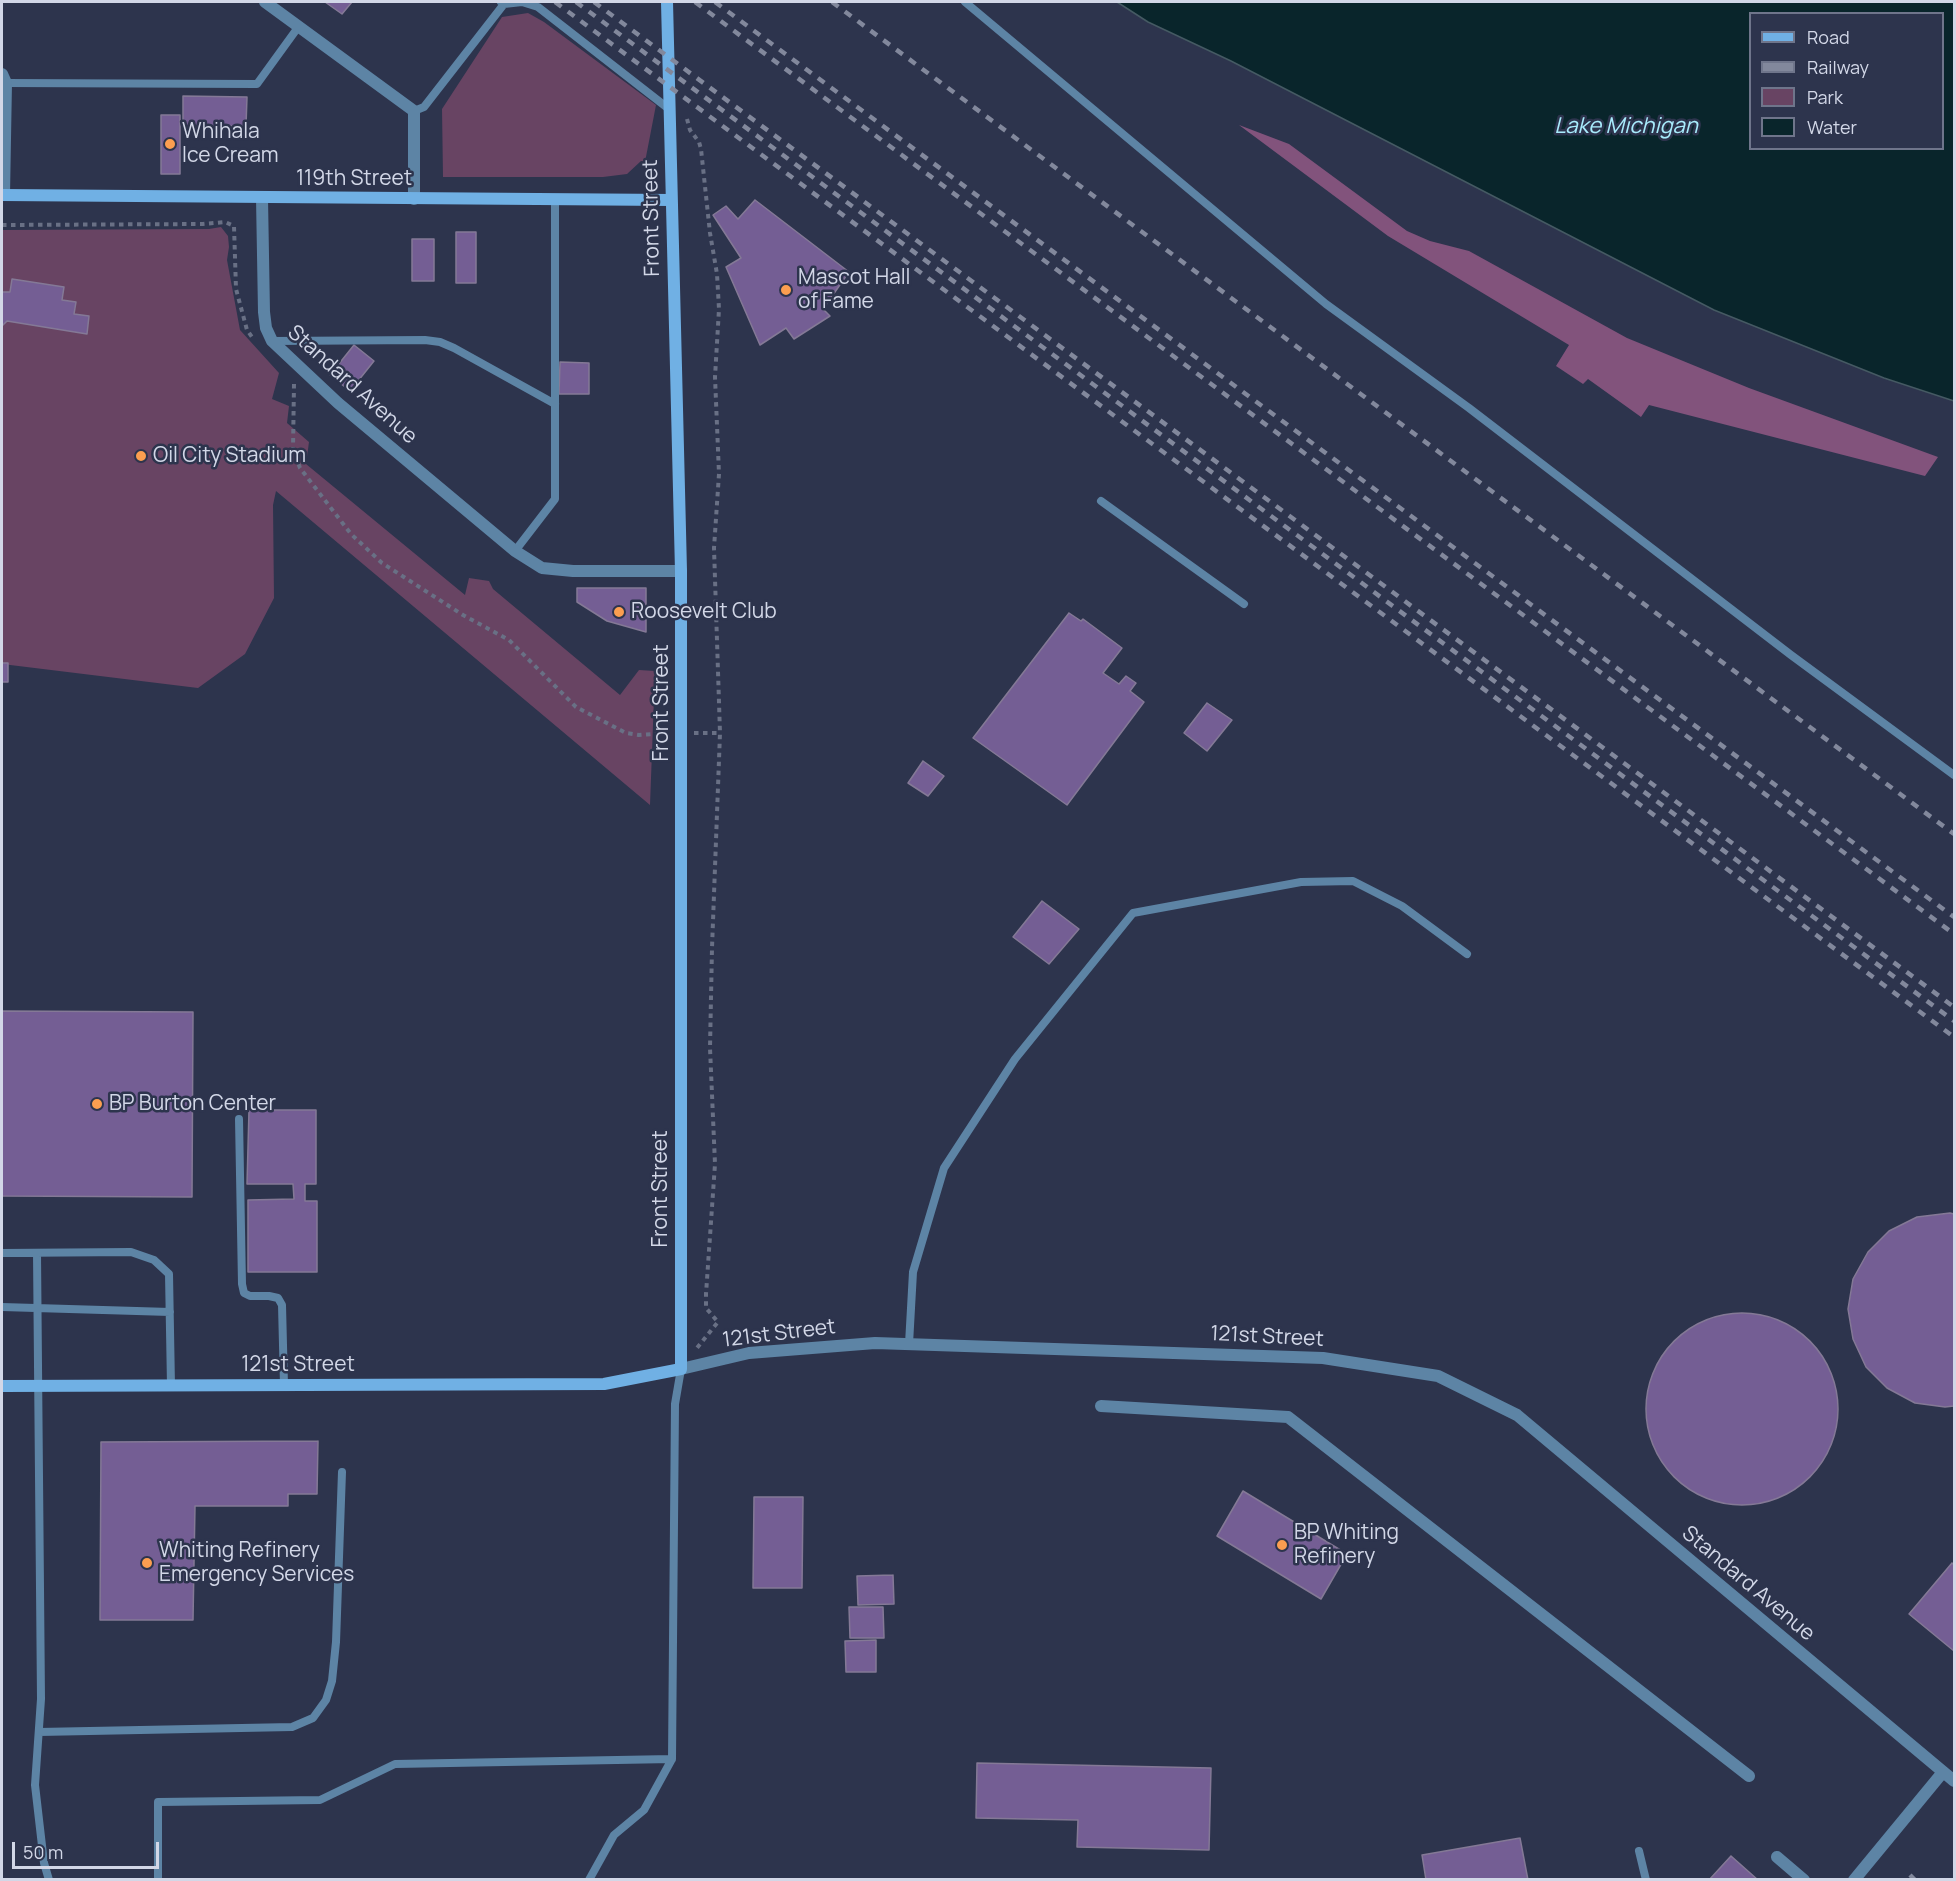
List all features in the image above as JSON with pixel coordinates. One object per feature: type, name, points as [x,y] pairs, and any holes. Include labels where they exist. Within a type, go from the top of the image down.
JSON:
[{"type":"street","points":[[265,2],[414,111],[414,199]]},
{"type":"street","name":"Front Street","points":[[667,2],[681,572],[681,1369]]},
{"type":"street","points":[[3,195],[4,78]]},
{"type":"street","name":"119th Street","points":[[3,195],[671,200]]},
{"type":"street","name":"Standard Avenue","points":[[262,198],[266,328],[272,341],[336,401],[515,552],[542,568],[681,572]]},
{"type":"street","name":"121st Street","points":[[2,1386],[604,1384],[749,1353],[875,1343],[1323,1358],[1438,1376],[1517,1415]]},
{"type":"street","points":[[1101,1406],[1288,1417],[1749,1776]]},
{"type":"street","name":"Standard Avenue","points":[[1517,1415],[1954,1781]]},
{"type":"street","points":[[1854,1880],[1943,1772]]},
{"type":"street","points":[[1777,1857],[1803,1880]]},
{"type":"lane","points":[[414,111],[424,107],[502,3],[522,2],[538,7],[669,109]]},
{"type":"lane","points":[[965,2],[1326,304],[1469,408],[1791,655],[1954,775]]},
{"type":"lane","points":[[4,78],[257,84],[299,26]]},
{"type":"lane","points":[[515,552],[555,500],[555,200]]},
{"type":"lane","points":[[272,341],[425,340],[440,342],[555,404]]},
{"type":"lane","points":[[1101,501],[1244,604]]},
{"type":"lane","points":[[909,1344],[913,1272],[944,1168],[1016,1059],[1133,913],[1301,882],[1353,881],[1402,906],[1467,954]]},
{"type":"lane","points":[[239,1119],[242,1284],[244,1293],[250,1296],[278,1298],[282,1305],[284,1385]]},
{"type":"lane","points":[[2,1253],[131,1252],[154,1260],[169,1274],[171,1386]]},
{"type":"lane","points":[[37,1253],[40,1687],[35,1785],[44,1863],[49,1880]]},
{"type":"lane","points":[[2,1307],[170,1312]]},
{"type":"lane","points":[[589,1880],[614,1835],[644,1810],[672,1759],[675,1404],[681,1369]]},
{"type":"lane","points":[[39,1732],[292,1727],[313,1718],[326,1700],[332,1681],[336,1636],[342,1472]]},
{"type":"lane","points":[[158,1880],[158,1802],[320,1800],[395,1764],[672,1759]]},
{"type":"lane","points":[[1639,1851],[1646,1880]]},
{"type":"path","points":[[681,1369],[718,1322],[706,1308],[706,1294],[715,1164],[710,1048],[720,733],[714,548],[718,474],[715,377],[718,298],[701,149],[690,130],[687,110]]},
{"type":"path","points":[[2,225],[225,222]]},
{"type":"path","points":[[294,381],[293,449],[300,468],[351,534],[382,563],[463,615],[508,640],[576,707],[626,733],[639,735],[657,732]]},
{"type":"green space","points":[[528,13],[544,22],[656,105],[645,162],[641,161],[627,174],[603,177],[443,177],[442,109],[502,17]]},
{"type":"green space","name":"Oil City Stadium","points":[[221,227],[228,236],[227,260],[240,330],[279,373],[272,399],[289,406],[287,423],[309,442],[306,464],[465,595],[469,578],[489,581],[493,589],[620,695],[639,670],[655,671],[650,805],[276,491],[273,505],[274,598],[245,654],[198,688],[2,664],[2,230],[209,229]]},
{"type":"shaded area","points":[[1239,125],[1289,144],[1407,231],[1430,241],[1469,251],[1627,338],[1749,388],[1938,457],[1925,476],[1649,405],[1641,417],[1588,379],[1583,384],[1556,366],[1569,345],[1388,236]]},
{"type":"water","name":"Lake Michigan","points":[[1117,2],[1954,2],[1954,401],[1884,378],[1714,310],[1231,61],[1148,22]]},
{"type":"building","points":[[325,2],[352,2],[342,14]]},
{"type":"building","points":[[183,96],[247,97],[246,126],[183,126]]},
{"type":"building","name":"Whihala Ice Cream","points":[[161,115],[180,115],[180,174],[161,174]]},
{"type":"building","name":"Mascot Hall of Fame","points":[[755,200],[849,272],[823,309],[830,316],[794,339],[786,328],[760,345],[726,267],[741,258],[713,215],[726,206],[738,219]]},
{"type":"building","points":[[456,232],[476,232],[476,283],[456,283]]},
{"type":"building","points":[[412,239],[434,239],[434,281],[412,281]]},
{"type":"building","points":[[12,279],[64,287],[62,300],[76,302],[74,314],[89,316],[87,334],[7,321],[2,326],[2,292],[10,292]]},
{"type":"building","points":[[354,345],[374,361],[350,391],[330,375]]},
{"type":"building","points":[[560,362],[589,363],[589,394],[559,394]]},
{"type":"building","name":"Roosevelt Club","points":[[577,588],[646,588],[646,632],[607,621],[577,602]]},
{"type":"building","points":[[1069,613],[1081,621],[1083,619],[1122,648],[1103,673],[1119,684],[1126,676],[1136,683],[1130,691],[1144,702],[1067,805],[973,738]]},
{"type":"building","points":[[2,663],[8,663],[8,682],[2,682]]},
{"type":"building","points":[[1207,703],[1232,720],[1207,751],[1184,733]]},
{"type":"building","points":[[923,761],[944,776],[928,796],[908,783]]},
{"type":"building","points":[[1042,901],[1079,929],[1049,964],[1013,937]]},
{"type":"building","name":"BP Burton Center","points":[[2,1011],[193,1012],[192,1197],[2,1196]]},
{"type":"building","points":[[249,1110],[316,1110],[316,1184],[305,1184],[305,1201],[317,1201],[317,1272],[248,1272],[248,1200],[294,1199],[293,1184],[247,1184]]},
{"type":"building","points":[[1954,1214],[1954,1406],[1945,1407],[1915,1403],[1887,1388],[1866,1367],[1853,1339],[1848,1309],[1853,1279],[1868,1252],[1889,1231],[1917,1217]]},
{"type":"building","points":[[1751,1313],[1761,1314],[1787,1324],[1803,1334],[1817,1348],[1831,1372],[1837,1390],[1837,1428],[1831,1446],[1817,1470],[1803,1484],[1779,1498],[1761,1504],[1733,1505],[1723,1504],[1697,1494],[1681,1484],[1667,1470],[1653,1446],[1647,1428],[1646,1400],[1647,1390],[1657,1364],[1667,1348],[1681,1334],[1705,1320],[1723,1314]]},
{"type":"building","name":"Whiting Refinery Emergency Services","points":[[318,1441],[317,1494],[288,1494],[288,1506],[195,1506],[193,1620],[100,1620],[101,1442]]},
{"type":"building","name":"BP Whiting Refinery","points":[[1243,1491],[1347,1554],[1321,1599],[1217,1536]]},
{"type":"building","points":[[754,1497],[803,1497],[802,1588],[753,1588]]},
{"type":"building","points":[[1952,1563],[1954,1565],[1954,1651],[1909,1614]]},
{"type":"building","points":[[893,1575],[894,1604],[858,1605],[857,1576]]},
{"type":"building","points":[[849,1607],[883,1607],[884,1638],[850,1638]]},
{"type":"building","points":[[876,1640],[876,1672],[846,1672],[845,1641]]},
{"type":"building","points":[[977,1763],[1211,1768],[1209,1850],[1077,1847],[1078,1820],[976,1818]]},
{"type":"building","points":[[1520,1838],[1528,1880],[1426,1880],[1422,1855]]},
{"type":"building","points":[[1731,1856],[1758,1880],[1709,1880]]},
{"type":"railway","points":[[555,2],[1954,1037]]},
{"type":"railway","points":[[576,2],[1954,1021]]},
{"type":"railway","points":[[594,2],[1954,1007]]},
{"type":"railway","points":[[695,2],[1954,934]]},
{"type":"railway","points":[[715,2],[1954,917]]},
{"type":"railway","points":[[832,2],[1954,834]]},
{"type":"railway","points":[[1910,1875],[1915,1880]]},
{"type":"place","name":"Whihala Ice Cream","points":[[170,144]]},
{"type":"place","name":"Mascot Hall of Fame","points":[[786,290]]},
{"type":"place","name":"Oil City Stadium","points":[[141,456]]},
{"type":"place","name":"Roosevelt Club","points":[[619,612]]},
{"type":"place","name":"BP Burton Center","points":[[97,1104]]},
{"type":"place","name":"BP Whiting Refinery","points":[[1282,1545]]},
{"type":"place","name":"Whiting Refinery Emergency Services","points":[[147,1563]]}]
